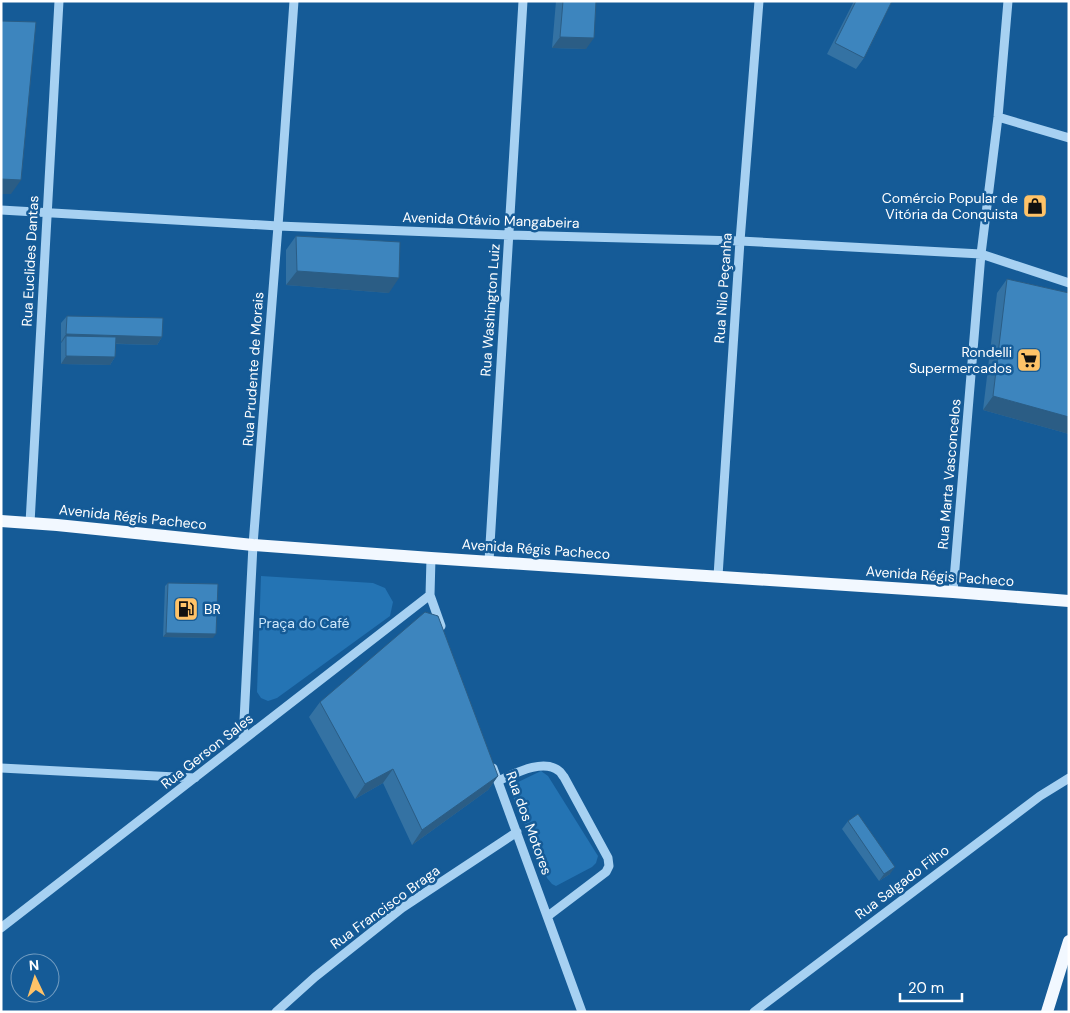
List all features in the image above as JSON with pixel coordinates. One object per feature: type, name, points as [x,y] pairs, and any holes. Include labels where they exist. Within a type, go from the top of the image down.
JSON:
[{"type":"main road","name":"Avenida Régis Pacheco","points":[[1,521],[431,558],[1069,601]]},
{"type":"main road","points":[[1047,1012],[1069,941]]},
{"type":"street","name":"Rua Euclides Dantas","points":[[30,523],[59,1]]},
{"type":"street","name":"Rua Prudente de Morais","points":[[243,740],[253,544],[294,1]]},
{"type":"street","name":"Rua Washington Luiz","points":[[489,561],[523,1]]},
{"type":"street","name":"Rua Nilo Peçanha","points":[[718,576],[740,241],[759,1]]},
{"type":"street","name":"Rua Marta Vasconcelos","points":[[954,592],[981,254],[998,117],[1008,1]]},
{"type":"street","points":[[998,117],[1069,138]]},
{"type":"street","name":"Avenida Otávio Mangabeira","points":[[1,210],[278,226],[509,236],[740,241],[981,254],[1069,282]]},
{"type":"street","points":[[431,558],[430,596],[444,633]]},
{"type":"street","name":"Rua Gerson Sales","points":[[1,928],[430,596]]},
{"type":"street","name":"Rua dos Motores","points":[[492,764],[582,1012]]},
{"type":"street","points":[[498,781],[528,768],[549,766],[558,770],[564,777],[608,858],[609,866],[606,872],[548,916]]},
{"type":"street","points":[[1,768],[194,778]]},
{"type":"street","name":"Rua Salgado Filho","points":[[754,1012],[1033,801],[1069,778]]},
{"type":"street","name":"Rua Francisco Braga","points":[[276,1012],[315,977],[402,908],[517,832]]},
{"type":"green space","name":"Praça do Café","points":[[261,576],[373,583],[385,588],[393,602],[390,616],[277,698],[268,701],[261,698],[257,692]]},
{"type":"green space","points":[[541,771],[548,776],[598,856],[596,863],[592,867],[556,886],[547,878],[511,792],[512,785]]},
{"type":"building","points":[[563,1],[596,1],[594,38],[560,37]]},
{"type":"building","points":[[856,1],[892,1],[864,58],[835,43]]},
{"type":"building","points":[[1,21],[36,22],[21,180],[1,179]]},
{"type":"building","points":[[296,236],[400,242],[399,278],[297,271]]},
{"type":"building","name":"Rondelli Supermercados","points":[[1007,279],[1069,293],[1069,417],[993,396]]},
{"type":"building","points":[[67,316],[163,318],[162,337],[66,334]]},
{"type":"building","points":[[66,336],[116,337],[115,357],[66,356]]},
{"type":"building","points":[[168,583],[218,584],[216,634],[166,633]]},
{"type":"building","points":[[425,612],[438,616],[498,776],[422,830],[393,769],[365,784],[320,702]]},
{"type":"building","points":[[858,814],[895,867],[884,874],[848,821]]},
{"type":"place","name":"Comércio Popular de Vitória da Conquista","points":[[1035,206]]},
{"type":"place","name":"Rondelli Supermercados","points":[[1029,360]]},
{"type":"place","name":"BR","points":[[186,609]]}]
